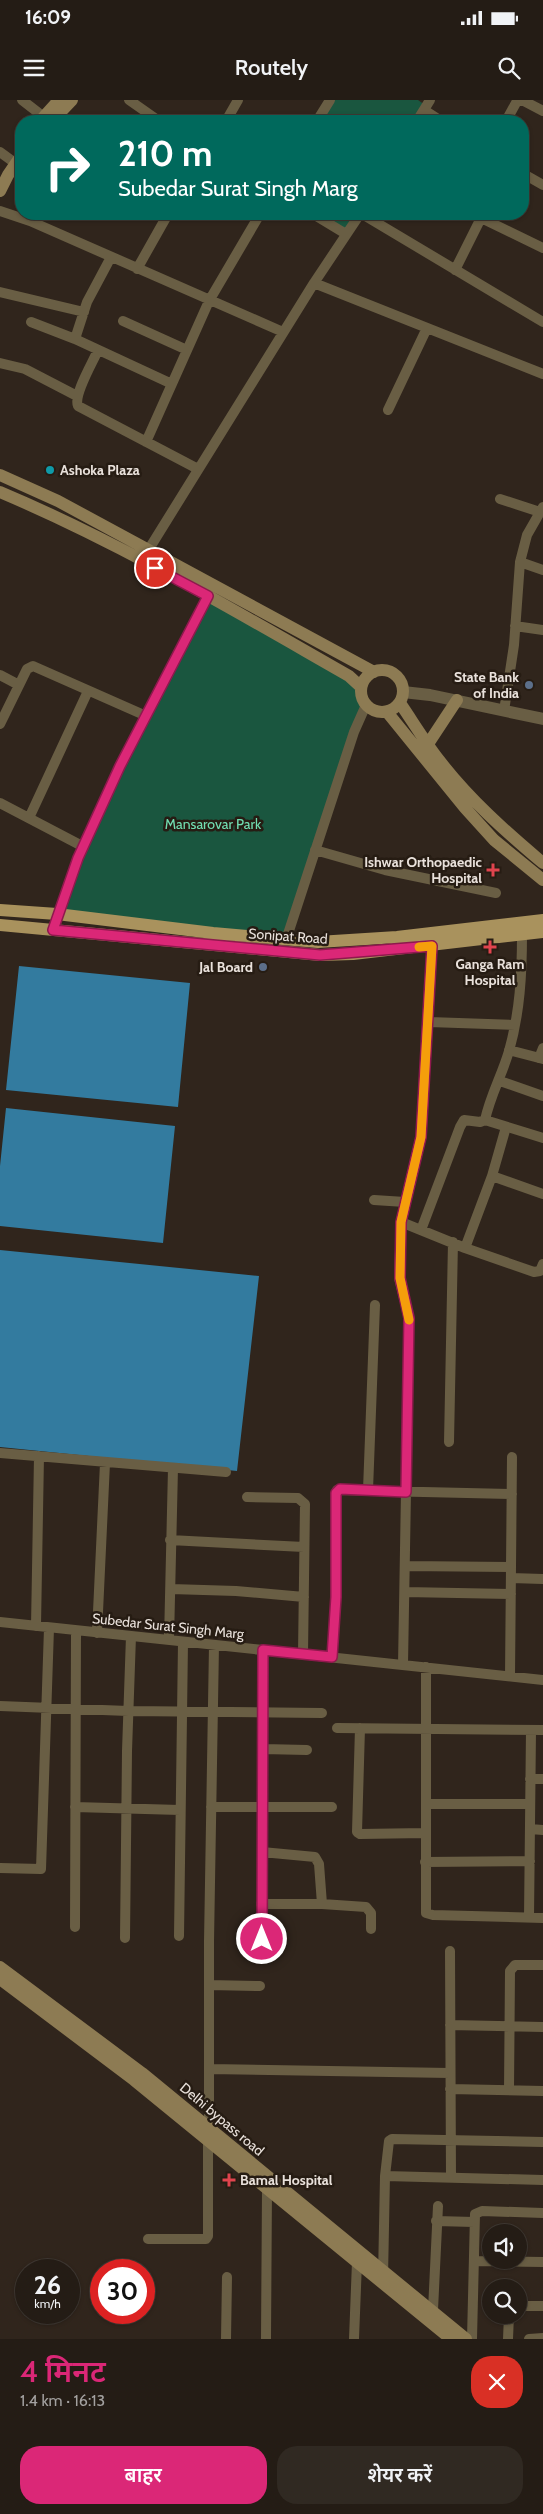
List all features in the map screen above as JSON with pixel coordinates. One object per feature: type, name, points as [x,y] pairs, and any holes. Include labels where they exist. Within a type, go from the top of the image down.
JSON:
[{"type":"main road","points":[[50,115],[60,100]]},
{"type":"main road","points":[[52,115],[72,100]]},
{"type":"main road","points":[[0,178],[11,157]]},
{"type":"main road","points":[[0,191],[11,157]]},
{"type":"main road","points":[[0,475],[58,501],[374,672]]},
{"type":"main road","points":[[0,492],[50,513],[208,596],[349,676],[361,686]]},
{"type":"main road","points":[[401,697],[387,712],[377,712],[366,705],[361,697],[361,686],[365,678],[374,672],[389,671],[395,675],[402,686],[401,697],[428,744],[474,801],[504,831],[543,863]]},
{"type":"main road","points":[[428,744],[456,700]]},
{"type":"main road","points":[[387,712],[488,833],[543,880]]},
{"type":"main road","name":"Sonipat Road","points":[[0,910],[57,914],[320,955],[432,940],[543,920]]},
{"type":"main road","name":"Sonipat Road","points":[[0,925],[212,939],[350,941],[432,940],[543,932]]},
{"type":"main road","name":"Delhi bypass road","points":[[0,1967],[142,2073],[208,2134],[263,2181],[428,2313],[466,2339]]},
{"type":"main road","name":"Delhi bypass road","points":[[0,1978],[208,2134]]},
{"type":"main road","name":"Delhi bypass road","points":[[348,2249],[357,2262],[383,2277]]},
{"type":"main road","name":"Delhi bypass road","points":[[428,2313],[451,2339]]},
{"type":"street","points":[[22,100],[40,115]]},
{"type":"street","points":[[129,100],[150,115]]},
{"type":"street","points":[[229,115],[238,100]]},
{"type":"street","points":[[321,115],[330,100]]},
{"type":"street","points":[[509,115],[517,101],[524,101],[543,111]]},
{"type":"street","points":[[425,104],[436,115]]},
{"type":"street","points":[[529,177],[543,185]]},
{"type":"street","points":[[0,211],[15,216]]},
{"type":"street","points":[[27,220],[283,332]]},
{"type":"street","points":[[137,269],[165,220]]},
{"type":"street","points":[[146,442],[209,301],[256,220]]},
{"type":"street","points":[[323,220],[346,234]]},
{"type":"street","points":[[149,549],[283,332],[356,220]]},
{"type":"street","points":[[371,220],[543,322]]},
{"type":"street","points":[[455,270],[477,220]]},
{"type":"street","points":[[489,220],[543,248]]},
{"type":"street","points":[[75,339],[84,312],[111,257]]},
{"type":"street","points":[[314,283],[543,374]]},
{"type":"street","points":[[0,292],[84,312]]},
{"type":"street","points":[[32,322],[75,339],[172,384]]},
{"type":"street","points":[[123,322],[187,350]]},
{"type":"street","points":[[388,410],[427,328]]},
{"type":"street","points":[[98,350],[76,402],[83,410],[198,470]]},
{"type":"street","points":[[0,363],[24,369],[77,396]]},
{"type":"street","points":[[500,499],[541,510],[526,535],[520,562],[515,626],[504,711]]},
{"type":"street","points":[[520,562],[543,570]]},
{"type":"street","points":[[53,930],[57,914],[84,847],[144,715],[208,596]]},
{"type":"street","points":[[515,626],[543,630]]},
{"type":"street","points":[[1,720],[26,669],[33,666],[144,715]]},
{"type":"street","points":[[0,675],[19,685]]},
{"type":"street","points":[[28,818],[88,691]]},
{"type":"street","points":[[401,697],[456,700],[543,720]]},
{"type":"street","points":[[286,940],[354,732],[366,705]]},
{"type":"street","points":[[0,803],[84,847]]},
{"type":"street","points":[[315,850],[384,870],[496,893]]},
{"type":"street","points":[[485,1120],[488,1106],[500,1081],[515,1025],[520,997],[522,934]]},
{"type":"street","points":[[403,1665],[409,1318],[400,1278],[401,1222],[421,1137],[429,1022],[432,940]]},
{"type":"street","points":[[429,1022],[515,1025]]},
{"type":"street","points":[[509,1050],[542,1055]]},
{"type":"street","points":[[500,1081],[543,1096]]},
{"type":"street","points":[[421,1230],[464,1120],[480,1122],[485,1120],[543,1138]]},
{"type":"street","points":[[466,1248],[492,1176],[506,1127]]},
{"type":"street","points":[[492,1176],[543,1194]]},
{"type":"street","points":[[374,1200],[405,1202]]},
{"type":"street","points":[[401,1222],[534,1272],[540,1271],[543,1264]]},
{"type":"street","points":[[450,1442],[453,1242]]},
{"type":"street","points":[[368,1490],[375,1305]]},
{"type":"street","points":[[0,1453],[226,1472]]},
{"type":"street","points":[[36,1626],[39,1456]]},
{"type":"street","points":[[510,1676],[512,1457]]},
{"type":"street","points":[[97,1633],[105,1462]]},
{"type":"street","points":[[169,1640],[172,1468]]},
{"type":"street","points":[[332,1657],[336,1597],[336,1493],[340,1489],[512,1494]]},
{"type":"street","points":[[246,1497],[303,1500],[305,1504],[303,1654]]},
{"type":"street","points":[[170,1540],[304,1547]]},
{"type":"street","points":[[405,1566],[511,1567]]},
{"type":"street","points":[[511,1578],[543,1579]]},
{"type":"street","points":[[171,1589],[236,1591],[304,1597]]},
{"type":"street","points":[[404,1592],[511,1594]]},
{"type":"street","name":"Subedar Surat Singh Marg","points":[[0,1622],[543,1680]]},
{"type":"street","points":[[0,1868],[41,1869],[49,1628]]},
{"type":"street","points":[[75,1927],[76,1631]]},
{"type":"street","points":[[125,1938],[128,1711],[131,1636]]},
{"type":"street","points":[[179,1936],[183,1642]]},
{"type":"street","points":[[148,2239],[206,2239],[208,2236],[209,1985],[214,1645]]},
{"type":"street","points":[[262,1939],[263,1650]]},
{"type":"street","points":[[426,1667],[426,1913],[433,1915],[543,1918]]},
{"type":"street","points":[[0,1706],[128,1711],[322,1714]]},
{"type":"street","points":[[337,1728],[426,1727],[543,1730]]},
{"type":"street","points":[[360,1728],[357,1832],[360,1834],[425,1833]]},
{"type":"street","points":[[529,1918],[531,1730]]},
{"type":"street","points":[[262,1749],[306,1750]]},
{"type":"street","points":[[530,1779],[543,1780]]},
{"type":"street","points":[[426,1804],[530,1804]]},
{"type":"street","points":[[75,1807],[180,1810]]},
{"type":"street","points":[[211,1807],[332,1807]]},
{"type":"street","points":[[530,1829],[543,1830]]},
{"type":"street","points":[[262,1852],[315,1857],[319,1864],[322,1904]]},
{"type":"street","points":[[425,1862],[530,1861]]},
{"type":"street","points":[[262,1904],[322,1904],[366,1907],[371,1913],[371,1929]]},
{"type":"street","points":[[450,1952],[451,2178]]},
{"type":"street","points":[[509,2090],[509,1975],[511,1967],[515,1965],[543,1965]]},
{"type":"street","points":[[209,1985],[260,1986]]},
{"type":"street","points":[[450,2025],[543,2026]]},
{"type":"street","points":[[209,2069],[450,2073]]},
{"type":"street","points":[[450,2089],[543,2091]]},
{"type":"street","points":[[383,2277],[387,2146],[392,2139],[543,2142]]},
{"type":"street","points":[[386,2176],[543,2180]]},
{"type":"street","points":[[263,2181],[266,2339]]},
{"type":"street","points":[[428,2313],[438,2206]]},
{"type":"street","points":[[472,2339],[475,2214],[478,2212],[543,2213]]},
{"type":"street","points":[[436,2221],[474,2222]]},
{"type":"street","points":[[474,2261],[543,2262]]},
{"type":"street","points":[[354,2339],[357,2262]]},
{"type":"street","points":[[226,2339],[227,2277]]},
{"type":"street","points":[[527,2306],[543,2306]]},
{"type":"street","points":[[508,2339],[509,2324]]},
{"type":"street","points":[[529,2339],[543,2338]]},
{"type":"green space","points":[[331,100],[418,100],[425,105],[419,115],[321,115]]},
{"type":"green space","points":[[325,220],[353,220],[346,232]]},
{"type":"green space","name":"Mansarovar Park","points":[[209,597],[361,687],[364,703],[287,941],[57,918],[84,847]]},
{"type":"water","points":[[19,966],[190,983],[178,1107],[6,1090]]},
{"type":"water","points":[[6,1108],[175,1126],[163,1243],[0,1226],[0,1166]]},
{"type":"water","points":[[0,1250],[259,1276],[237,1471],[0,1447]]},
{"type":"slow traffic","points":[[409,1320],[408,1309],[400,1285],[401,1222],[421,1137],[430,1010],[432,946],[419,947]]},
{"type":"place","name":"Ashoka Plaza","points":[[50,470]]},
{"type":"place","name":"State Bank of India","points":[[529,685]]},
{"type":"place","name":"Ishwar Orthopaedic Hospital","points":[[493,870]]},
{"type":"place","name":"Ganga Ram Hospital","points":[[490,947]]},
{"type":"place","name":"Jal Board","points":[[263,967]]},
{"type":"place","name":"Bamal Hospital","points":[[229,2180]]},
{"type":"route","points":[[155,568],[208,596],[144,715],[120,766],[78,858],[53,930],[320,955],[353,954],[432,946],[430,1010],[421,1137],[401,1222],[400,1285],[409,1318],[406,1492],[337,1490],[336,1597],[332,1657],[263,1650],[262,1939]]}]
